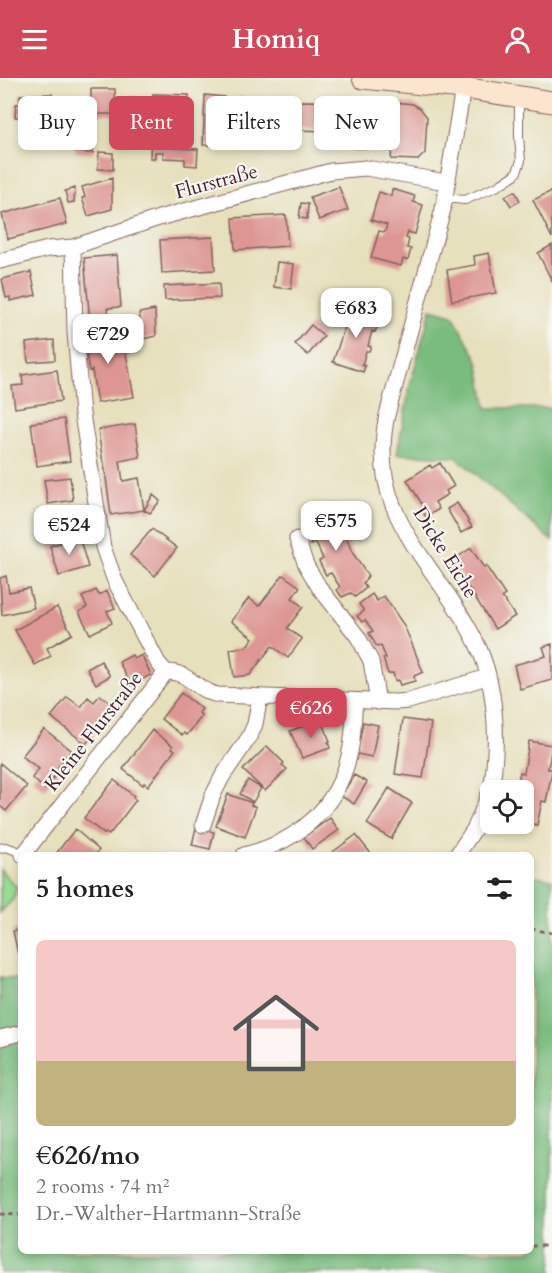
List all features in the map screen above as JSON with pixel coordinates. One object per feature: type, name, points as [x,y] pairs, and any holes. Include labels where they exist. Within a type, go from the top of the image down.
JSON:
[{"type":"main road","points":[[363,78],[475,88],[519,97],[552,100]]},
{"type":"street","name":"Dicke Eiche","points":[[475,88],[446,182],[429,263],[387,415],[383,434],[383,459],[392,505],[415,549],[477,644],[492,698],[497,747],[492,780]]},
{"type":"street","name":"Flurstraße","points":[[0,261],[48,249],[73,247],[159,218],[331,171],[366,168],[446,182]]},
{"type":"street","name":"Kleine Flurstraße","points":[[25,852],[166,672],[158,663],[115,581],[103,547],[82,414],[75,332],[73,247]]},
{"type":"street","points":[[297,539],[306,565],[319,587],[358,637],[371,661],[378,702]]},
{"type":"street","points":[[166,672],[182,674],[211,694],[378,702],[409,701],[487,677]]},
{"type":"street","points":[[203,825],[222,777],[250,736],[255,724],[260,697]]},
{"type":"street","points":[[256,852],[271,848],[288,839],[311,821],[331,800],[349,757],[355,701]]},
{"type":"street","name":"Dicke Eiche","points":[[460,852],[480,816]]},
{"type":"street","points":[[0,1038],[18,1033]]},
{"type":"lane","points":[[444,198],[465,200],[498,186],[516,174],[521,161],[519,97]]},
{"type":"lane","points":[[0,848],[6,847],[18,852]]},
{"type":"path","points":[[534,930],[552,933]]},
{"type":"path","points":[[0,1214],[18,1215]]},
{"type":"path","points":[[534,1246],[552,1246]]},
{"type":"green space","points":[[431,309],[453,315],[478,361],[487,408],[552,408],[552,541],[456,457],[397,454],[410,385]]},
{"type":"green space","points":[[0,869],[17,888],[13,899],[0,913]]},
{"type":"green space","points":[[534,876],[552,879],[552,1273],[0,1273],[0,977],[18,980],[18,1254],[534,1254]]},
{"type":"building","points":[[91,89],[115,89],[115,96],[109,96],[109,114],[97,114],[97,96],[91,96]]},
{"type":"building","points":[[52,94],[52,96],[20,96]]},
{"type":"building","points":[[153,94],[189,95],[189,96],[153,96]]},
{"type":"building","points":[[205,95],[214,96],[206,96],[206,145],[203,145]]},
{"type":"building","points":[[302,101],[314,101],[314,131],[302,130]]},
{"type":"building","points":[[400,103],[413,104],[420,108],[427,117],[425,153],[418,160],[391,159],[392,150],[400,150]]},
{"type":"building","points":[[16,104],[18,104],[18,117],[15,117]]},
{"type":"building","points":[[198,149],[197,166],[185,165],[185,159],[163,158],[163,152],[155,152],[155,158],[150,158],[150,150]]},
{"type":"building","points":[[75,150],[93,150],[93,153],[75,152]]},
{"type":"building","points":[[99,152],[113,153],[113,170],[98,169]]},
{"type":"building","points":[[112,178],[112,209],[88,216],[82,198],[85,197],[82,187]]},
{"type":"building","points":[[339,187],[348,210],[319,220],[310,197]]},
{"type":"building","points":[[75,188],[74,202],[68,203],[65,191]]},
{"type":"building","points":[[392,189],[415,196],[413,202],[423,205],[415,234],[408,232],[407,248],[411,249],[408,260],[403,259],[401,266],[371,258],[379,231],[385,232],[387,225],[371,220],[379,192],[391,196]]},
{"type":"building","points":[[515,191],[520,201],[511,206],[505,196]]},
{"type":"building","points":[[552,191],[552,238],[533,200]]},
{"type":"building","points":[[60,198],[67,224],[8,239],[2,214]]},
{"type":"building","points":[[301,203],[308,204],[307,219],[299,218]]},
{"type":"building","points":[[286,215],[288,246],[235,250],[233,218]]},
{"type":"building","points":[[213,237],[215,270],[162,273],[160,240]]},
{"type":"building","points":[[552,245],[552,281],[538,253]]},
{"type":"building","points":[[489,253],[496,293],[452,301],[447,270],[475,265],[474,256]]},
{"type":"building","points":[[117,255],[121,307],[108,308],[109,319],[90,321],[84,258]]},
{"type":"building","points":[[277,262],[294,264],[291,289],[274,287]]},
{"type":"building","points":[[31,272],[36,295],[10,301],[10,297],[6,298],[2,279]]},
{"type":"building","points":[[219,283],[220,298],[165,300],[164,286]]},
{"type":"building","points":[[352,305],[378,314],[374,326],[377,327],[375,332],[372,331],[368,346],[371,347],[369,351],[366,351],[362,365],[365,366],[363,372],[333,362]]},
{"type":"building","points":[[155,310],[156,336],[143,339],[139,313]]},
{"type":"building","points":[[311,325],[324,336],[308,355],[295,344]]},
{"type":"building","points":[[100,326],[102,335],[122,332],[134,397],[97,403],[84,338],[86,338],[85,328]]},
{"type":"building","points":[[54,340],[55,360],[28,362],[26,343]]},
{"type":"building","points":[[57,370],[61,401],[15,408],[12,386],[23,385],[22,375]]},
{"type":"building","points":[[64,419],[70,461],[37,466],[31,423]]},
{"type":"building","points":[[135,424],[140,457],[120,461],[123,481],[139,478],[144,510],[111,515],[98,430]]},
{"type":"building","points":[[440,463],[454,486],[446,491],[448,494],[435,502],[439,509],[426,517],[422,510],[425,509],[407,480],[430,465],[432,468]]},
{"type":"building","points":[[70,477],[73,500],[48,504],[44,480]]},
{"type":"building","points":[[153,495],[160,501],[150,513],[144,510]]},
{"type":"building","points":[[457,503],[472,527],[461,533],[447,509]]},
{"type":"building","points":[[329,505],[332,512],[336,511],[352,552],[368,576],[363,583],[366,588],[355,597],[351,593],[342,597],[337,590],[340,587],[331,573],[326,575],[319,561],[323,559],[316,543],[311,545],[306,529],[310,528],[307,518],[317,515],[315,509]]},
{"type":"building","points":[[152,529],[177,548],[155,576],[130,555]]},
{"type":"building","points":[[79,537],[88,567],[59,576],[50,546]]},
{"type":"building","points":[[471,548],[505,595],[502,597],[515,616],[495,629],[452,561]]},
{"type":"building","points":[[283,575],[300,587],[292,598],[303,607],[287,628],[302,639],[288,658],[272,646],[250,675],[234,677],[230,649],[246,647],[253,638],[231,621],[249,598],[259,606]]},
{"type":"building","points":[[6,576],[9,592],[29,588],[34,608],[2,615],[0,578]]},
{"type":"building","points":[[96,590],[99,595],[107,591],[115,608],[107,611],[112,623],[90,634],[79,612],[87,607],[82,597]]},
{"type":"building","points":[[372,594],[377,601],[384,596],[403,624],[423,672],[414,676],[415,681],[400,685],[398,680],[395,681],[393,673],[388,674],[383,658],[386,658],[381,646],[377,647],[369,633],[373,631],[365,620],[362,622],[357,616],[364,611],[359,604]]},
{"type":"building","points":[[57,607],[72,634],[47,648],[51,656],[35,665],[15,630]]},
{"type":"building","points":[[552,644],[552,680],[520,689],[514,665],[546,656],[543,647]]},
{"type":"building","points":[[132,655],[134,659],[142,655],[151,675],[131,685],[119,662]]},
{"type":"building","points":[[101,661],[110,676],[96,684],[87,669]]},
{"type":"building","points":[[181,693],[202,709],[199,713],[202,716],[187,735],[184,733],[182,735],[161,719]]},
{"type":"building","points":[[100,695],[113,705],[105,716],[107,717],[86,744],[51,717],[67,697],[81,707],[88,697],[94,702]]},
{"type":"building","points":[[322,719],[330,748],[302,758],[290,731]]},
{"type":"building","points":[[403,719],[431,723],[423,778],[395,774]]},
{"type":"building","points":[[363,722],[378,725],[372,757],[357,754]]},
{"type":"building","points":[[44,729],[71,750],[45,789],[32,778],[39,769],[22,756]]},
{"type":"building","points":[[152,730],[175,750],[148,786],[144,783],[143,785],[123,769]]},
{"type":"building","points":[[529,741],[552,745],[548,769],[552,771],[546,802],[542,801],[537,825],[534,824],[534,780],[518,780],[520,772],[524,773]]},
{"type":"building","points":[[267,746],[287,769],[265,791],[243,770]]},
{"type":"building","points":[[0,763],[27,786],[6,811],[0,806]]},
{"type":"building","points":[[354,775],[367,782],[354,804],[341,796]]},
{"type":"building","points":[[114,780],[136,800],[109,835],[104,834],[84,818]]},
{"type":"building","points":[[248,780],[261,788],[253,802],[240,794]]},
{"type":"building","points":[[389,788],[412,803],[391,839],[367,824]]},
{"type":"building","points":[[228,794],[252,803],[251,805],[256,807],[245,837],[216,826]]},
{"type":"building","points":[[330,818],[339,830],[312,849],[304,837]]},
{"type":"building","points":[[196,828],[214,832],[210,849],[192,845]]},
{"type":"building","points":[[75,829],[99,850],[97,852],[57,852]]},
{"type":"building","points":[[356,835],[370,852],[333,852]]},
{"type":"building","points":[[18,930],[18,954],[13,931]]}]
